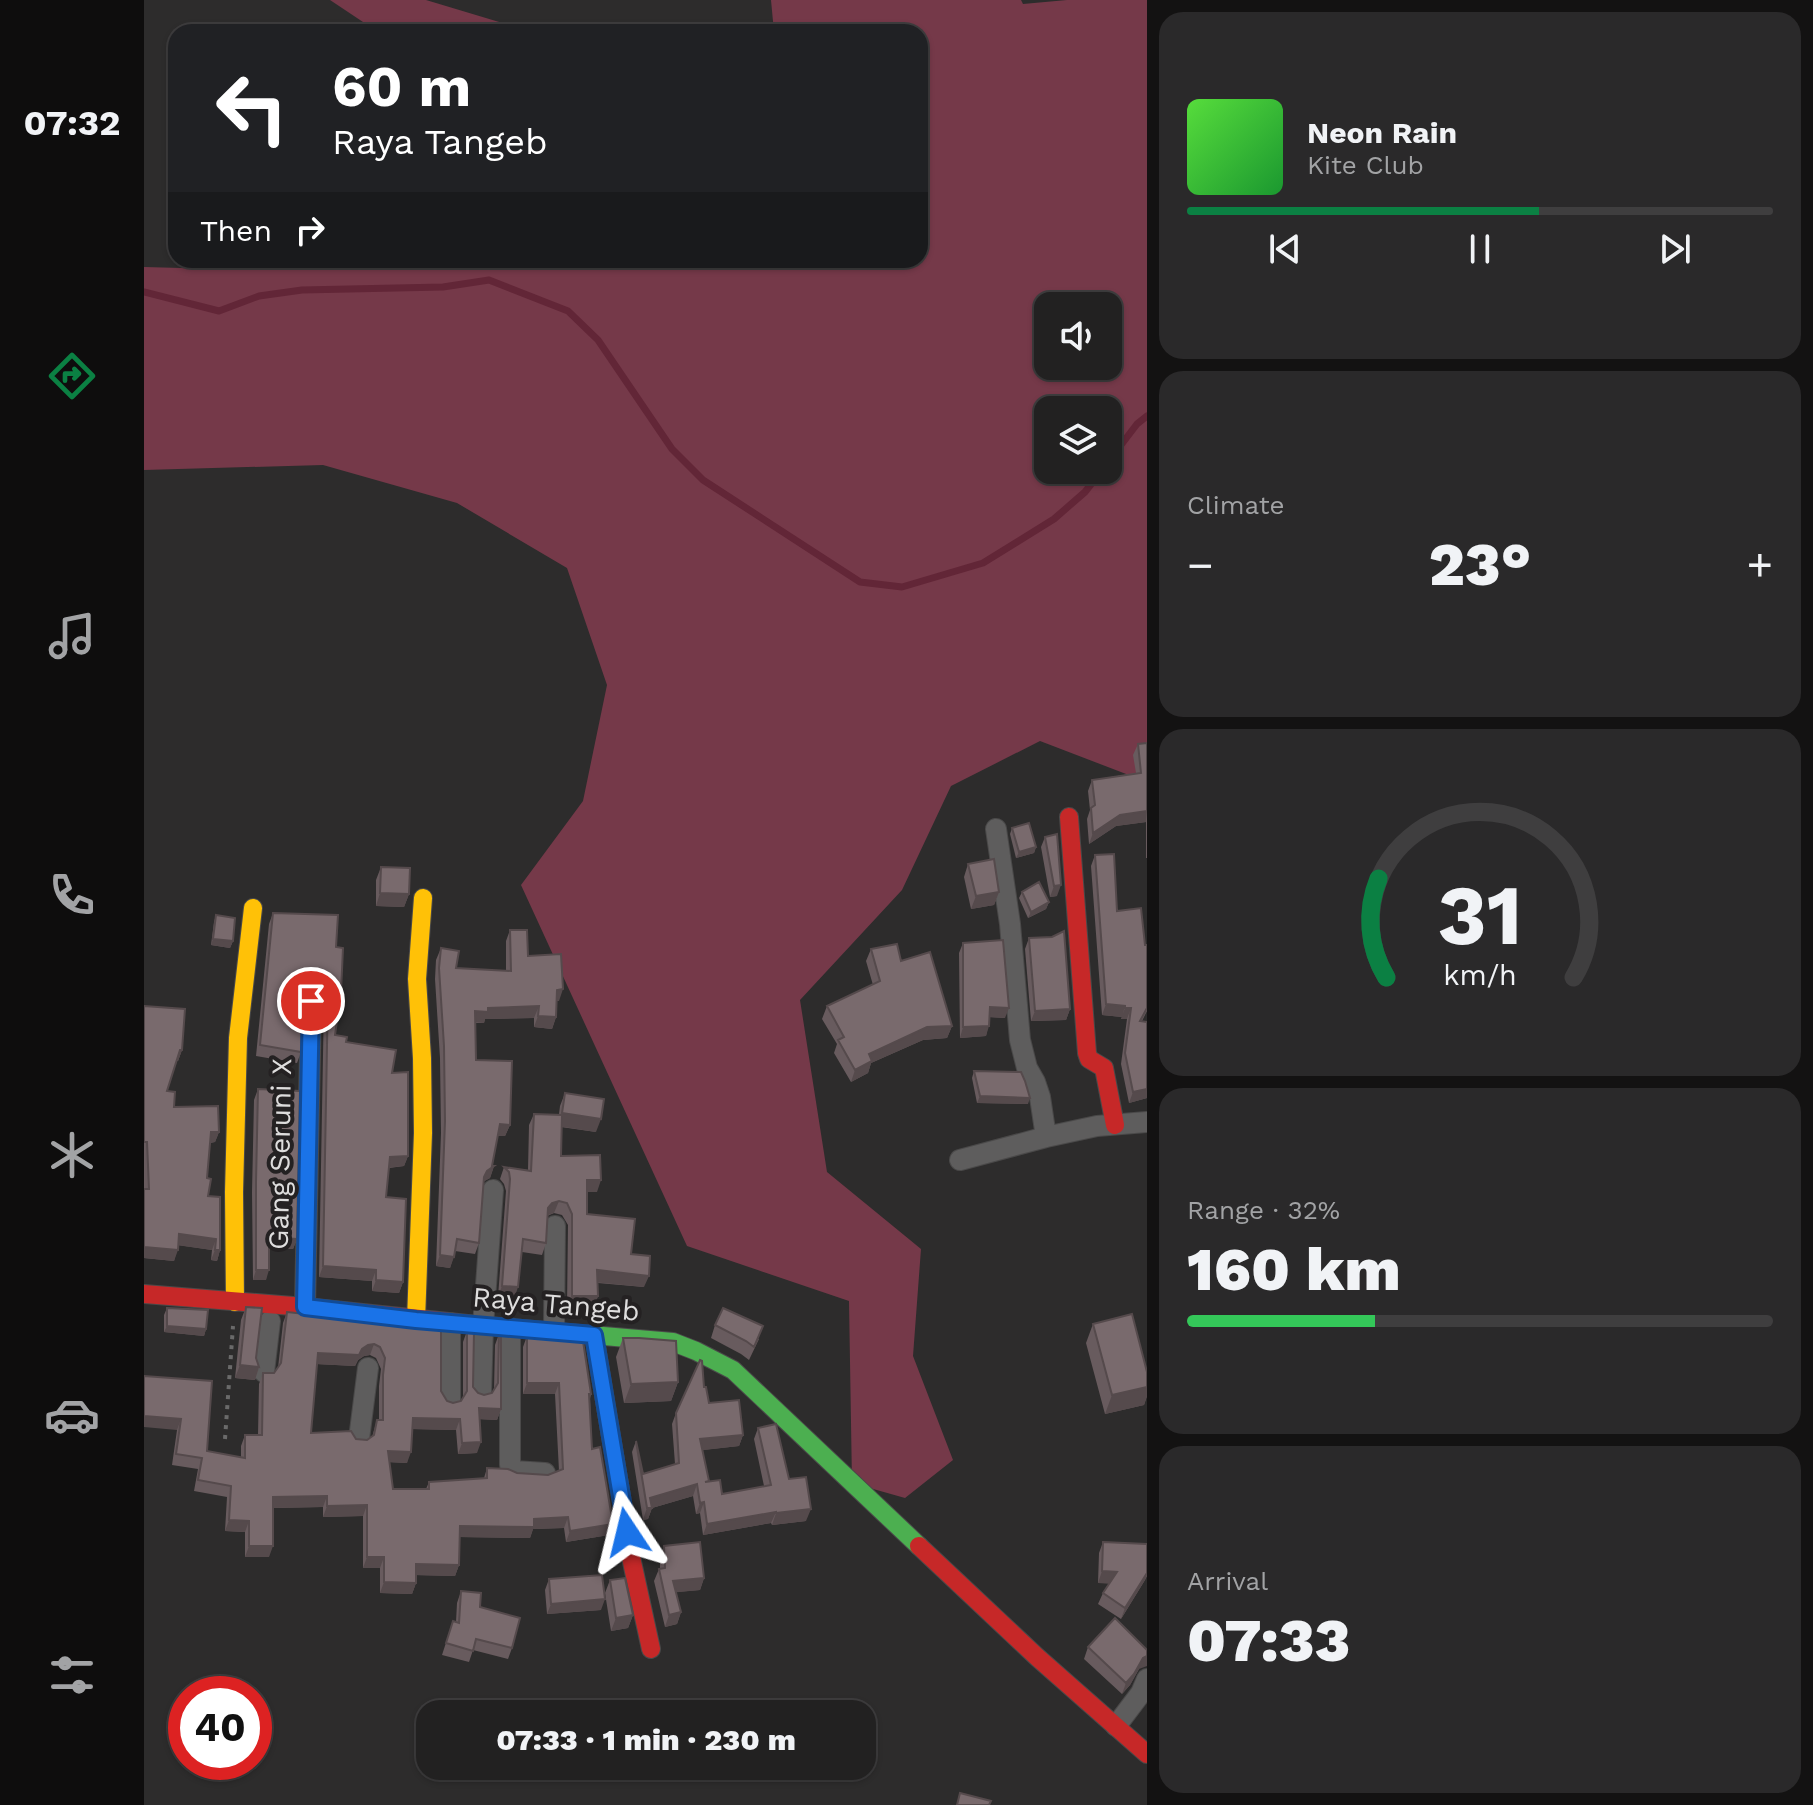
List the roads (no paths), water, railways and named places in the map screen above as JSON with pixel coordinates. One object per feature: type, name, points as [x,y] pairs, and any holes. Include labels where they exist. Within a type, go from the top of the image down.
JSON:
[{"type":"street","points":[[1069,817],[1087,1053],[1089,1059],[1101,1064],[1106,1073],[1115,1125]]},
{"type":"street","points":[[996,829],[1010,924],[1020,1040],[1027,1068],[1040,1097],[1046,1137]]},
{"type":"street","points":[[416,1320],[423,1133],[417,979],[423,898]]},
{"type":"street","points":[[235,1302],[238,1038],[253,908]]},
{"type":"street","name":"Gang Seruni X","points":[[305,1307],[311,1001]]},
{"type":"street","points":[[960,1160],[1097,1126],[1147,1122]]},
{"type":"street","points":[[481,1393],[493,1190]]},
{"type":"street","points":[[554,1332],[555,1226]]},
{"type":"street","name":"Raya Tangeb","points":[[144,1294],[673,1342],[696,1351],[733,1370],[1037,1657],[1147,1754]]},
{"type":"street","points":[[264,1372],[270,1321]]},
{"type":"street","points":[[450,1323],[450,1401]]},
{"type":"street","points":[[510,1328],[510,1465],[514,1471],[545,1473]]},
{"type":"street","points":[[594,1335],[632,1562],[651,1649]]},
{"type":"street","points":[[359,1439],[368,1368]]},
{"type":"street","points":[[1116,1726],[1141,1693],[1147,1679]]},
{"type":"waterway","points":[[144,292],[219,311],[259,296],[302,290],[443,287],[489,280],[568,311],[598,340],[672,449],[703,480],[860,582],[902,587],[983,563],[1054,519],[1091,484]]},
{"type":"waterway","points":[[1122,444],[1147,416]]}]
